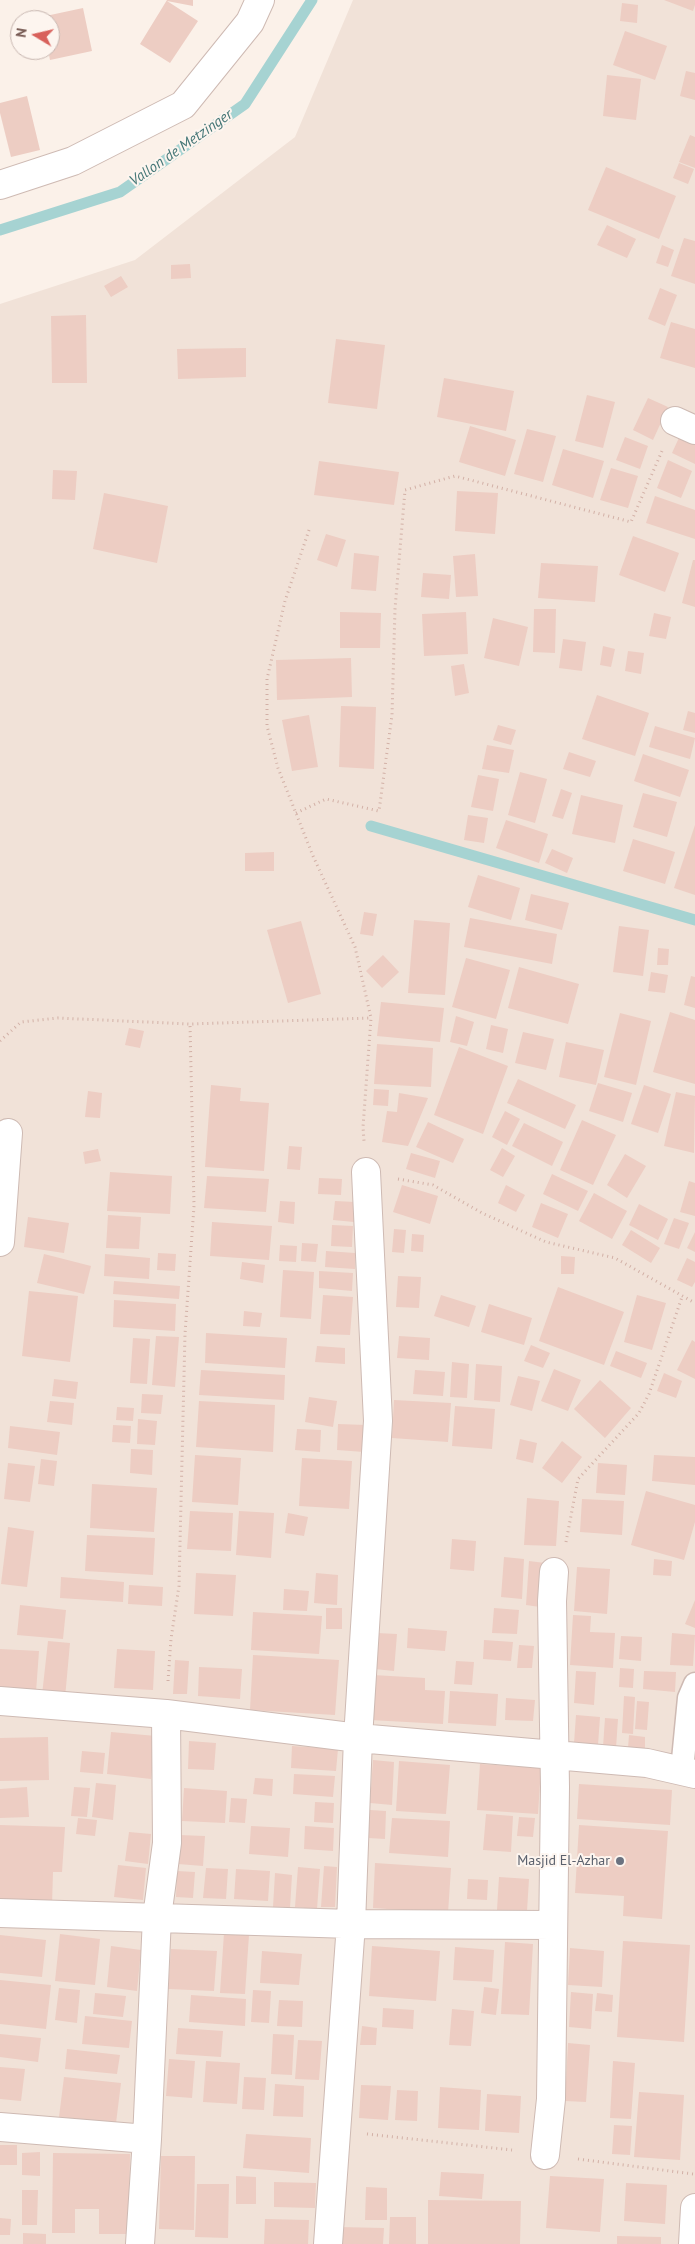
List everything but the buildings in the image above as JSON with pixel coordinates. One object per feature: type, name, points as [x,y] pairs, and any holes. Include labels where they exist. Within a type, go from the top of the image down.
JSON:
[{"type":"street","points":[[0,185],[73,161],[183,105],[250,22],[260,0]]},
{"type":"street","points":[[0,1242],[8,1133]]},
{"type":"street","points":[[328,2244],[351,1924],[358,1738],[378,1420],[366,1172]]},
{"type":"street","points":[[545,2155],[551,2099],[555,1787],[552,1601],[554,1572]]},
{"type":"street","points":[[0,1701],[166,1714],[358,1738],[554,1756],[647,1762],[688,1772],[689,1698],[695,1684]]},
{"type":"street","points":[[140,2244],[147,2139],[157,1917],[167,1843],[166,1714]]},
{"type":"street","points":[[0,1913],[351,1924],[553,1925]]},
{"type":"street","points":[[0,2127],[147,2139]]},
{"type":"street","points":[[693,2244],[695,2208]]},
{"type":"path","points":[[296,813],[326,799],[379,811],[392,715],[395,609],[405,490],[455,476],[631,522],[685,425]]},
{"type":"path","points":[[309,530],[286,601],[266,679],[268,726],[278,768],[313,856],[355,947],[371,1018],[363,1127],[366,1172],[433,1185],[482,1213],[546,1242],[615,1258],[695,1303]]},
{"type":"path","points":[[0,1041],[21,1022],[58,1018],[190,1024],[371,1018]]},
{"type":"path","points":[[166,1714],[171,1639],[179,1586],[185,1334],[194,1206],[190,1024]]},
{"type":"path","points":[[554,1572],[565,1546],[578,1479],[639,1413],[649,1394],[682,1297]]},
{"type":"shaded area","points":[[353,0],[695,0],[695,2244],[0,2244],[0,304],[135,260],[295,137]]},
{"type":"waterway","name":"Vallon de Metzinger","points":[[0,230],[120,192],[245,104],[312,0]]},
{"type":"waterway","points":[[371,826],[695,920]]},
{"type":"place","name":"Masjid El-Azhar","points":[[620,1861]]}]
